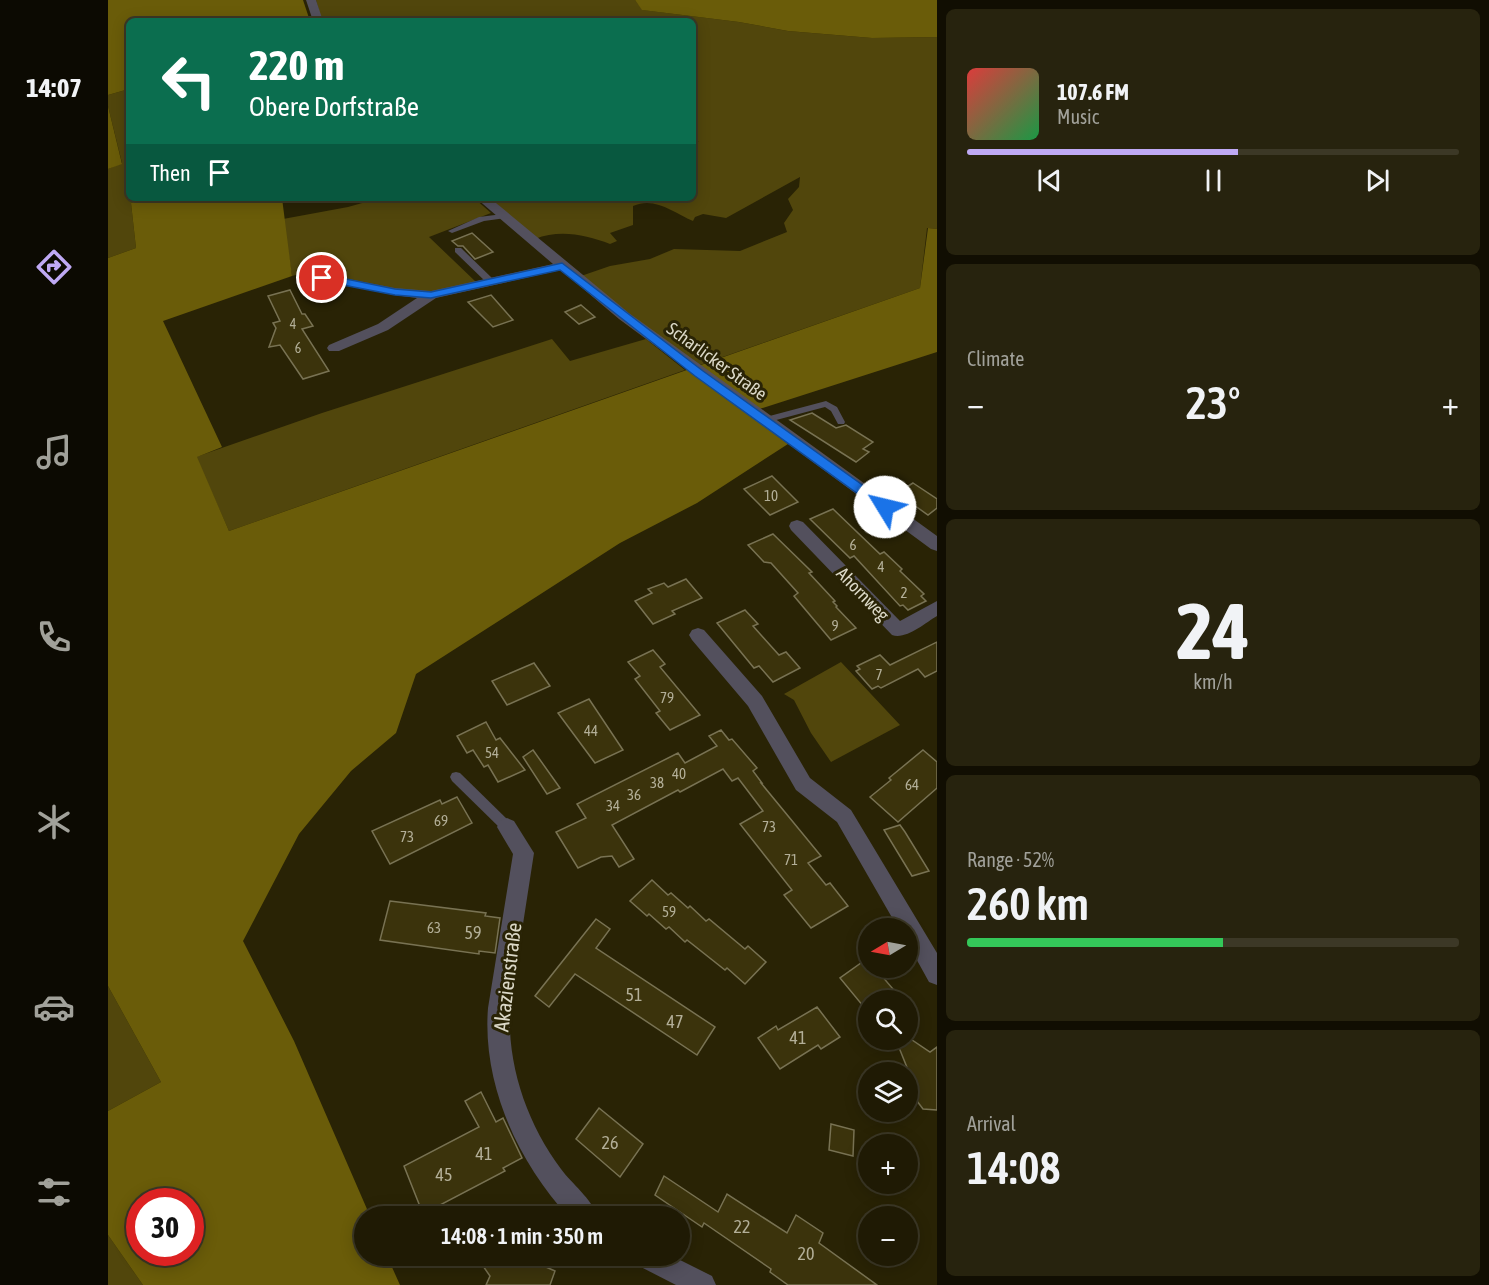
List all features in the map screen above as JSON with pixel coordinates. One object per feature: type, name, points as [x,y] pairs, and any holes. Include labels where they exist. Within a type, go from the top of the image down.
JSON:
[{"type":"street","points":[[311,0],[317,18]]},
{"type":"street","name":"Scharlicker Straße","points":[[486,201],[562,266],[699,373],[937,545]]},
{"type":"street","points":[[306,278],[322,278],[395,292],[431,295],[562,266]]},
{"type":"street","points":[[334,348],[383,327],[431,295]]},
{"type":"street","name":"Ahornweg","points":[[797,526],[898,630],[937,608]]},
{"type":"street","points":[[698,635],[755,701],[803,784],[844,816],[937,974]]},
{"type":"street","name":"Akazienstraße","points":[[507,827],[524,853],[500,1001],[499,1038],[503,1064],[518,1118],[530,1143],[565,1196],[575,1206]]},
{"type":"street","points":[[664,1266],[694,1283]]},
{"type":"lane","points":[[474,228],[503,216]]},
{"type":"lane","points":[[452,231],[482,219],[503,216]]},
{"type":"lane","points":[[458,250],[490,282]]},
{"type":"lane","points":[[765,420],[826,404],[834,409],[842,422]]},
{"type":"lane","points":[[456,777],[507,827]]},
{"type":"shaded area","points":[[108,0],[303,0],[309,18],[126,18],[126,90],[108,95]]},
{"type":"shaded area","points":[[316,0],[635,0],[643,10],[739,22],[788,31],[872,38],[937,37],[937,229],[927,228],[920,288],[697,366],[581,276],[610,266],[650,259],[674,249],[740,251],[787,232],[784,223],[793,210],[788,199],[799,187],[800,177],[726,218],[703,214],[695,217],[693,221],[657,204],[641,203],[633,206],[633,225],[610,233],[617,241],[610,244],[573,234],[554,234],[535,239],[493,201],[696,201],[696,142],[699,141],[696,141],[696,18],[321,18]]},
{"type":"shaded area","points":[[635,0],[937,0],[937,37],[872,38],[788,31],[739,22],[642,10]]},
{"type":"shaded area","points":[[126,90],[126,201],[136,201],[131,203],[136,248],[108,258],[108,169],[122,163],[108,106],[108,95]]},
{"type":"shaded area","points":[[108,106],[122,164],[108,169]]},
{"type":"shaded area","points":[[136,201],[282,201],[292,276],[163,321],[222,447],[197,457],[229,531],[920,288],[928,228],[937,229],[937,352],[747,413],[788,444],[697,503],[620,543],[416,674],[396,733],[351,771],[299,834],[243,941],[294,1041],[366,1206],[354,1206],[354,1266],[391,1266],[400,1285],[143,1285],[130,1266],[204,1266],[204,1188],[126,1188],[126,1261],[108,1235],[108,1111],[161,1082],[108,986],[108,258],[136,248],[131,203]]},
{"type":"shaded area","points":[[369,201],[477,201],[491,213],[429,237],[476,282],[431,292],[400,290],[307,272],[292,276],[283,219]]},
{"type":"shaded area","points":[[552,339],[570,361],[646,339],[685,370],[229,531],[196,457],[322,413]]},
{"type":"shaded area","points":[[841,662],[900,725],[831,762],[811,733],[794,700],[784,694]]},
{"type":"shaded area","points":[[108,986],[161,1082],[108,1111]]},
{"type":"shaded area","points":[[108,1235],[126,1261],[126,1266],[130,1266],[143,1285],[108,1285]]},
{"type":"building","points":[[472,233],[493,252],[475,259],[463,246],[458,246],[452,241]]},
{"type":"building","points":[[290,290],[302,314],[305,314],[313,326],[302,329],[329,371],[303,379],[280,345],[269,347],[276,328],[273,323],[280,321],[268,296]]},
{"type":"building","points":[[491,295],[513,320],[493,327],[468,302]]},
{"type":"building","points":[[581,305],[595,317],[579,324],[565,312]]},
{"type":"building","points":[[812,413],[836,428],[846,425],[873,442],[863,449],[869,452],[856,462],[790,420]]},
{"type":"building","points":[[772,476],[798,502],[770,515],[744,489]]},
{"type":"building","points":[[913,483],[937,499],[937,508],[928,515],[897,493]]},
{"type":"building","points":[[833,509],[880,554],[884,552],[902,569],[900,571],[924,594],[921,596],[926,601],[908,610],[903,605],[900,606],[854,556],[850,558],[810,519]]},
{"type":"building","points":[[773,534],[812,572],[809,573],[856,628],[831,640],[794,596],[798,593],[771,563],[764,562],[748,545]]},
{"type":"building","points":[[686,579],[702,598],[672,611],[675,614],[653,624],[635,601],[652,593],[648,589],[664,583],[668,587]]},
{"type":"building","points":[[745,610],[758,624],[753,626],[779,655],[786,652],[800,668],[773,682],[759,666],[754,668],[717,623]]},
{"type":"building","points":[[937,642],[937,671],[925,677],[918,669],[881,688],[878,686],[872,689],[856,671],[860,669],[857,666],[880,655],[890,665]]},
{"type":"building","points":[[653,650],[665,664],[660,667],[700,715],[670,730],[656,713],[660,711],[635,679],[640,676],[628,662]]},
{"type":"building","points":[[534,663],[550,686],[507,705],[492,681]]},
{"type":"building","points":[[589,699],[623,750],[595,763],[558,713]]},
{"type":"building","points":[[486,722],[496,740],[500,738],[525,770],[498,782],[488,765],[484,767],[473,750],[467,753],[457,736]]},
{"type":"building","points":[[721,730],[757,768],[753,771],[761,783],[821,856],[808,863],[826,885],[830,883],[848,906],[811,928],[784,895],[792,890],[740,824],[763,811],[738,778],[732,781],[723,769],[612,825],[634,859],[619,867],[612,856],[601,857],[578,868],[556,832],[586,818],[577,804],[678,753],[685,763],[717,746],[709,736]]},
{"type":"building","points":[[533,750],[560,788],[547,794],[523,757]]},
{"type":"building","points":[[923,750],[937,762],[937,788],[898,822],[870,797]]},
{"type":"building","points":[[457,797],[472,823],[390,864],[372,831],[440,800],[442,804]]},
{"type":"building","points":[[900,825],[929,871],[912,876],[884,830]]},
{"type":"building","points":[[652,880],[668,895],[671,893],[706,921],[709,919],[745,949],[748,946],[766,962],[745,984],[727,968],[725,970],[687,940],[685,942],[669,927],[666,929],[649,914],[647,916],[630,901]]},
{"type":"building","points":[[390,901],[486,913],[485,916],[500,918],[495,953],[479,951],[479,954],[380,940]]},
{"type":"building","points":[[596,919],[610,929],[596,948],[715,1027],[697,1055],[575,974],[549,1007],[535,996]]},
{"type":"building","points":[[858,965],[858,978],[884,978],[893,989],[858,990],[858,1000],[840,978]]},
{"type":"building","points":[[817,1007],[840,1037],[821,1049],[818,1045],[780,1069],[758,1038],[776,1026],[778,1030]]},
{"type":"building","points":[[918,1044],[930,1052],[937,1047],[937,1110],[923,1109],[918,1102],[918,1062],[905,1062],[900,1050],[918,1050]]},
{"type":"building","points":[[481,1092],[496,1122],[503,1118],[522,1158],[503,1168],[505,1171],[438,1206],[420,1206],[404,1166],[479,1127],[465,1101]]},
{"type":"building","points":[[599,1108],[643,1144],[620,1177],[576,1139]]},
{"type":"building","points":[[831,1124],[854,1130],[853,1156],[829,1150]]},
{"type":"building","points":[[664,1176],[718,1212],[727,1194],[787,1233],[796,1215],[823,1233],[819,1243],[877,1285],[788,1285],[770,1272],[771,1269],[704,1223],[702,1227],[690,1219],[690,1206],[671,1206],[655,1195]]},
{"type":"building","points":[[483,1266],[544,1266],[555,1271],[550,1285],[486,1285],[490,1276]]},
{"type":"route","points":[[322,278],[395,292],[431,295],[562,266],[699,373],[885,507]]}]
